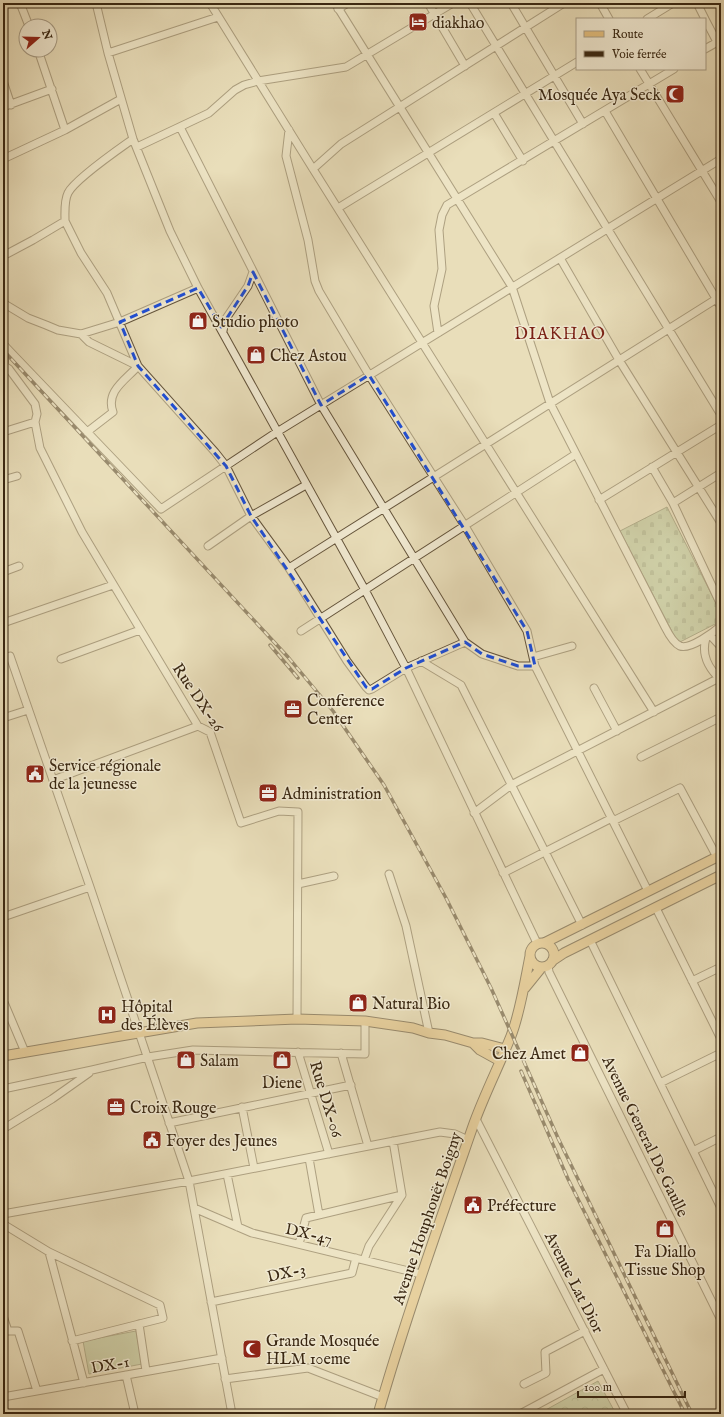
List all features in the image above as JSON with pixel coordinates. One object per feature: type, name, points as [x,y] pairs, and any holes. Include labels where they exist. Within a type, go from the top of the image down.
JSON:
[{"type":"main road","points":[[719,856],[582,925],[541,943],[531,949],[530,956],[535,965],[547,964],[590,940],[721,876]]},
{"type":"main road","points":[[523,991],[554,954],[551,946],[541,943]]},
{"type":"main road","name":"Avenue Houphouët Boigny","points":[[378,1414],[421,1274],[468,1140],[511,1035],[523,991],[530,956]]},
{"type":"main road","points":[[3,1056],[197,1023],[297,1019],[365,1021],[413,1028],[446,1035],[473,1043],[482,1043],[505,1049]]},
{"type":"main road","points":[[473,1043],[480,1050],[500,1061]]},
{"type":"street","points":[[20,3],[26,18]]},
{"type":"street","points":[[96,3],[108,53],[133,138],[170,231],[198,288],[365,590],[406,668],[503,873],[541,943]]},
{"type":"street","points":[[210,3],[654,712]]},
{"type":"street","points":[[348,3],[337,6],[512,287],[550,403],[665,627],[673,640],[680,646],[685,647],[708,636],[721,626]]},
{"type":"street","points":[[428,3],[465,66]]},
{"type":"street","points":[[137,148],[209,113],[235,90],[244,85],[258,81],[346,67],[453,3]]},
{"type":"street","points":[[470,3],[721,415]]},
{"type":"street","points":[[511,3],[583,124]]},
{"type":"street","points":[[313,169],[341,144],[564,3]]},
{"type":"street","points":[[600,3],[608,18]]},
{"type":"street","points":[[649,18],[673,3]]},
{"type":"street","points":[[697,3],[704,18]]},
{"type":"street","points":[[108,53],[218,17]]},
{"type":"street","points":[[706,21],[719,41],[706,48]]},
{"type":"street","points":[[41,58],[65,130]]},
{"type":"street","points":[[338,208],[576,63]]},
{"type":"street","points":[[641,70],[721,202]]},
{"type":"street","points":[[438,333],[434,306],[442,269],[439,230],[442,215],[447,205],[672,70]]},
{"type":"street","points":[[3,81],[11,105]]},
{"type":"street","points":[[3,107],[52,89]]},
{"type":"street","points":[[3,159],[65,130],[121,99]]},
{"type":"street","points":[[605,111],[656,199],[718,297],[721,307]]},
{"type":"street","points":[[494,112],[523,160]]},
{"type":"street","points":[[180,127],[321,405],[465,642],[482,654],[518,666],[535,666]]},
{"type":"street","points":[[289,130],[286,156],[308,240],[315,281],[324,301],[465,526],[527,631],[535,666],[648,892]]},
{"type":"street","points":[[133,138],[86,175],[68,192],[65,207],[65,221],[81,253],[107,293],[138,366],[226,466],[252,516],[288,568],[347,661],[368,690],[406,668],[465,642]]},
{"type":"street","points":[[4,345],[161,509],[277,432],[721,159]]},
{"type":"street","points":[[3,256],[65,221]]},
{"type":"street","points":[[560,258],[619,360],[721,523]]},
{"type":"street","points":[[223,331],[225,320],[248,286],[253,272]]},
{"type":"street","points":[[3,303],[28,318],[46,326],[58,330],[81,334],[120,322],[198,288]]},
{"type":"street","points":[[288,568],[718,297]]},
{"type":"street","points":[[81,334],[89,342],[138,366]]},
{"type":"street","points":[[4,345],[4,365]]},
{"type":"street","name":"Rue DX-26","points":[[4,365],[9,369],[35,404],[37,414],[35,422],[38,441],[45,460],[82,532],[198,726],[210,732],[241,822],[279,811],[298,812],[298,884]]},
{"type":"street","points":[[87,432],[113,412],[111,402],[114,391],[119,384],[138,366]]},
{"type":"street","points":[[3,432],[35,422]]},
{"type":"street","points":[[599,500],[721,425]]},
{"type":"street","points":[[301,631],[576,454]]},
{"type":"street","points":[[652,467],[673,502],[721,605]]},
{"type":"street","points":[[673,502],[721,473]]},
{"type":"street","points":[[3,480],[17,476]]},
{"type":"street","points":[[208,546],[252,516],[306,485]]},
{"type":"street","points":[[3,572],[19,566]]},
{"type":"street","points":[[3,623],[113,585]]},
{"type":"street","points":[[61,659],[140,630]]},
{"type":"street","points":[[708,636],[721,647]]},
{"type":"street","points":[[474,813],[511,785],[720,679],[705,657],[704,645],[708,636]]},
{"type":"street","points":[[533,657],[572,646]]},
{"type":"street","points":[[3,658],[10,656],[148,1057],[189,1181],[232,1414]]},
{"type":"street","points":[[421,661],[461,685],[582,925]]},
{"type":"street","points":[[594,688],[617,731]]},
{"type":"street","points":[[3,718],[28,710]]},
{"type":"street","points":[[641,757],[721,717]]},
{"type":"street","points":[[53,780],[198,726]]},
{"type":"street","points":[[503,873],[680,788],[719,856]]},
{"type":"street","points":[[389,874],[406,926],[429,1032]]},
{"type":"street","points":[[297,1019],[298,884],[334,876]]},
{"type":"street","points":[[3,917],[90,887]]},
{"type":"street","points":[[656,908],[721,1040]]},
{"type":"street","points":[[590,940],[721,1208]]},
{"type":"street","name":"Avenue General De Gaulle","points":[[547,964],[549,972],[719,1310],[721,1320]]},
{"type":"street","points":[[692,981],[721,967]]},
{"type":"street","points":[[3,1000],[25,1052]]},
{"type":"street","points":[[3,1089],[148,1057],[193,1050],[365,1054],[365,1021]]},
{"type":"street","name":"Rue DX-06","points":[[298,1052],[329,1154]]},
{"type":"street","points":[[341,1053],[368,1146]]},
{"type":"street","points":[[660,1083],[721,1053]]},
{"type":"street","points":[[3,1129],[52,1099],[92,1070]]},
{"type":"street","points":[[169,1123],[310,1092],[351,1085]]},
{"type":"street","points":[[242,1107],[254,1168]]},
{"type":"street","name":"Avenue Lat Dior","points":[[476,1120],[628,1414]]},
{"type":"street","points":[[3,1214],[227,1174],[440,1132],[455,1134],[468,1140]]},
{"type":"street","points":[[693,1151],[721,1137]]},
{"type":"street","points":[[364,1260],[369,1246],[402,1195],[393,1141]]},
{"type":"street","points":[[309,1158],[319,1215]]},
{"type":"street","points":[[227,1174],[238,1227]]},
{"type":"street","points":[[299,1244],[306,1218],[402,1195]]},
{"type":"street","name":"DX-47","points":[[194,1208],[252,1233],[421,1274]]},
{"type":"street","points":[[3,1224],[49,1252],[160,1305],[163,1318],[72,1341]]},
{"type":"street","points":[[49,1252],[84,1383]]},
{"type":"street","name":"DX-3","points":[[211,1302],[352,1273],[356,1258]]},
{"type":"street","points":[[3,1316],[8,1332],[18,1330],[37,1391]]},
{"type":"street","points":[[140,1324],[146,1372]]},
{"type":"street","points":[[524,1384],[546,1373],[545,1352],[585,1331]]},
{"type":"street","name":"DX-1","points":[[3,1397],[222,1358]]},
{"type":"street","points":[[225,1379],[308,1368],[383,1397]]},
{"type":"street","points":[[520,1414],[604,1369]]},
{"type":"street","points":[[126,1375],[134,1414]]},
{"type":"street","points":[[533,1407],[537,1414]]},
{"type":"highlighted area","points":[[253,272],[321,405],[369,375],[527,631],[535,666],[518,666],[482,654],[465,642],[406,668],[372,689],[366,687],[251,516],[226,466],[138,366],[120,322],[198,288],[221,327],[248,286]]},
{"type":"green space","points":[[667,507],[721,613],[721,621],[678,643],[620,531]]},
{"type":"green space","points":[[136,1331],[142,1364],[89,1374],[83,1341]]},
{"type":"green space","points":[[598,1381],[616,1414],[543,1414],[542,1412]]},
{"type":"railway","points":[[3,350],[288,657],[333,711],[384,785],[446,898],[491,988],[558,1138],[692,1414]]},
{"type":"railway","points":[[270,645],[298,678]]},
{"type":"railway","points":[[521,1071],[568,1179],[685,1414]]},
{"type":"place","name":"diakhao","points":[[418,22]]},
{"type":"place","name":"Mosquée Aya Seck","points":[[675,94]]},
{"type":"place","name":"Studio photo","points":[[198,321]]},
{"type":"place","name":"Chez Astou","points":[[256,355]]},
{"type":"place","name":"Conference Center","points":[[293,709]]},
{"type":"place","name":"Service régionale de la jeunesse","points":[[35,774]]},
{"type":"place","name":"Administration","points":[[268,793]]},
{"type":"place","name":"Natural Bio","points":[[358,1003]]},
{"type":"place","name":"Hôpital des Élèves","points":[[107,1015]]},
{"type":"place","name":"Chez Amet","points":[[580,1053]]},
{"type":"place","name":"Salam","points":[[186,1060]]},
{"type":"place","name":"Diene","points":[[282,1060]]},
{"type":"place","name":"Croix Rouge","points":[[116,1107]]},
{"type":"place","name":"Foyer des Jeunes","points":[[152,1140]]},
{"type":"place","name":"Préfecture","points":[[473,1205]]},
{"type":"place","name":"Fa Diallo Tissue Shop","points":[[665,1229]]},
{"type":"place","name":"Grande Mosquée HLM 10eme","points":[[252,1349]]},
{"type":"district","name":"DIAKHAO","points":[[560,333]]}]
